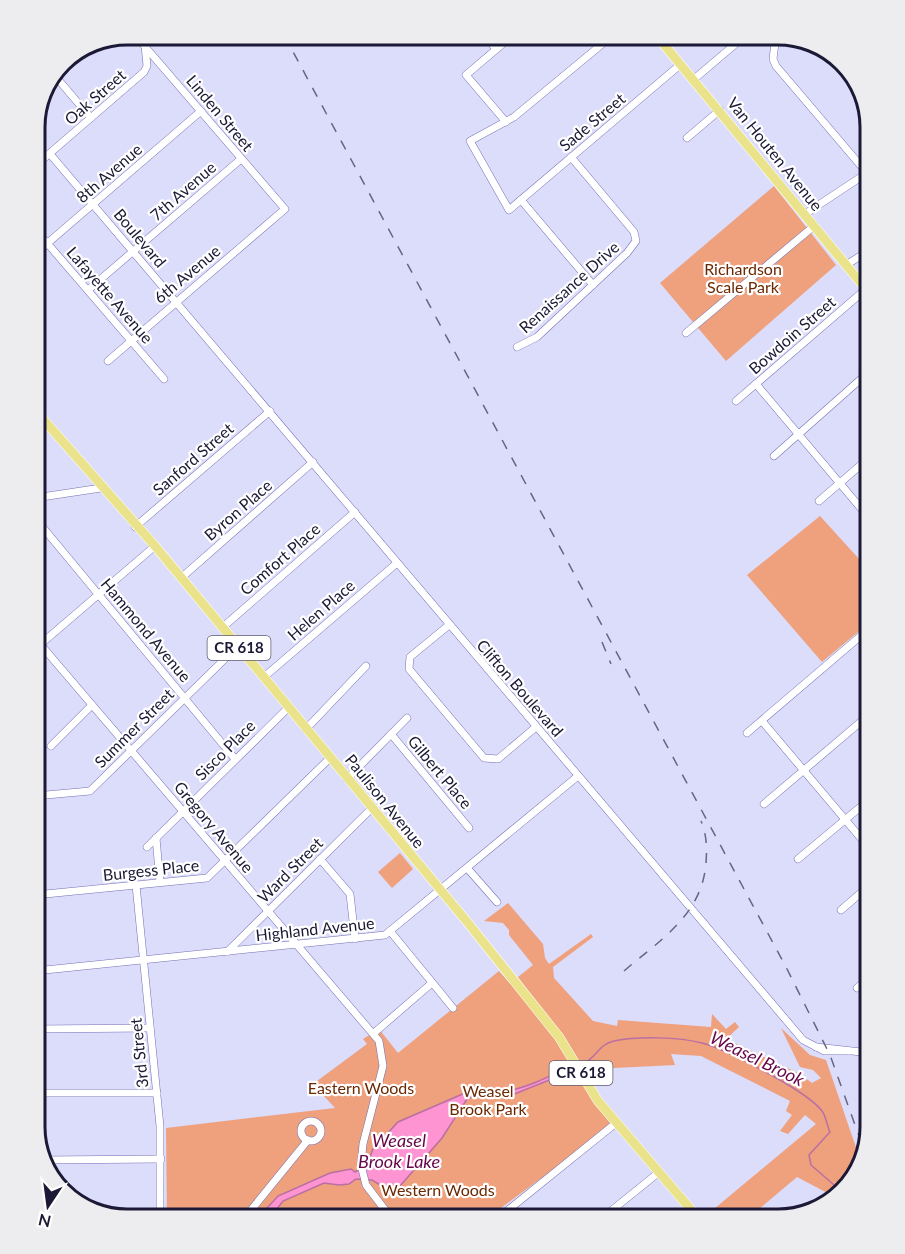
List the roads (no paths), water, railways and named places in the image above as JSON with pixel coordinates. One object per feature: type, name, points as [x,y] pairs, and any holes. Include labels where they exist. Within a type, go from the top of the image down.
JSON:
[{"type":"main road","name":"Van Houten Avenue","points":[[665,45],[860,282]]},
{"type":"main road","name":"Paulison Avenue","points":[[45,422],[101,488],[155,546],[440,889],[559,1037],[595,1096],[616,1123],[689,1209]]},
{"type":"street","points":[[493,45],[496,49]]},
{"type":"street","points":[[501,45],[466,75],[506,122]]},
{"type":"street","points":[[592,285],[521,200],[509,210],[470,141],[506,122],[601,45]]},
{"type":"street","points":[[693,80],[734,45]]},
{"type":"street","points":[[775,45],[773,59],[776,66],[860,162]]},
{"type":"street","name":"Linden Street","points":[[145,46],[285,209]]},
{"type":"street","name":"Oak Street","points":[[45,158],[144,72],[147,66],[145,46]]},
{"type":"street","name":"Sade Street","points":[[521,200],[681,64]]},
{"type":"street","points":[[59,81],[91,118]]},
{"type":"street","points":[[687,138],[720,110]]},
{"type":"street","name":"8th Avenue","points":[[47,243],[201,111]]},
{"type":"street","name":"Boulevard","points":[[50,154],[209,340]]},
{"type":"street","name":"Renaissance Drive","points":[[517,347],[537,338],[634,246],[635,236],[571,157]]},
{"type":"street","name":"7th Avenue","points":[[88,290],[241,159]]},
{"type":"street","points":[[805,214],[860,178]]},
{"type":"street","name":"6th Avenue","points":[[108,361],[285,209]]},
{"type":"street","points":[[686,333],[814,226]]},
{"type":"street","name":"Lafayette Avenue","points":[[45,241],[164,379]]},
{"type":"street","points":[[846,265],[860,256]]},
{"type":"street","name":"Bowdoin Street","points":[[736,401],[860,298]]},
{"type":"street","name":"Clifton Boulevard","points":[[209,340],[448,625],[803,1040],[816,1047],[842,1053],[860,1052]]},
{"type":"street","points":[[774,456],[860,380]]},
{"type":"street","points":[[756,384],[860,507]]},
{"type":"street","name":"Sanford Street","points":[[135,526],[270,411]]},
{"type":"street","name":"Byron Place","points":[[181,578],[313,462]]},
{"type":"street","points":[[819,501],[860,466]]},
{"type":"street","points":[[45,496],[101,488]]},
{"type":"street","name":"Comfort Place","points":[[223,627],[355,512]]},
{"type":"street","name":"Hammond Avenue","points":[[45,530],[235,759]]},
{"type":"street","points":[[45,637],[155,546]]},
{"type":"street","name":"Helen Place","points":[[264,677],[397,563]]},
{"type":"street","points":[[448,625],[410,657],[409,669],[484,758],[498,759],[536,727]]},
{"type":"street","points":[[747,733],[860,637]]},
{"type":"street","name":"Summer Street","points":[[45,795],[90,791],[238,646]]},
{"type":"street","name":"Gregory Avenue","points":[[45,654],[132,750],[374,1033]]},
{"type":"street","points":[[306,729],[366,666]]},
{"type":"street","points":[[51,746],[92,705]]},
{"type":"street","name":"Sisco Place","points":[[147,847],[288,708]]},
{"type":"street","points":[[347,779],[407,718]]},
{"type":"street","points":[[762,721],[860,837]]},
{"type":"street","points":[[764,804],[860,722]]},
{"type":"street","name":"Gilbert Place","points":[[391,734],[469,828]]},
{"type":"street","name":"Burgess Place","points":[[45,894],[207,878],[330,758]]},
{"type":"street","name":"Highland Avenue","points":[[45,970],[385,935],[578,776]]},
{"type":"street","name":"Ward Street","points":[[227,952],[372,808]]},
{"type":"street","points":[[798,860],[860,808]]},
{"type":"street","points":[[156,838],[160,882]]},
{"type":"street","points":[[320,859],[350,894],[355,939]]},
{"type":"street","points":[[468,868],[497,902]]},
{"type":"street","name":"3rd Street","points":[[136,885],[157,1093],[161,1159],[160,1209]]},
{"type":"street","points":[[841,910],[860,894]]},
{"type":"street","points":[[390,931],[453,1008]]},
{"type":"street","points":[[384,1209],[365,1185],[361,1165],[363,1143],[383,1066],[383,1051],[374,1033],[432,982]]},
{"type":"street","points":[[857,988],[860,985]]},
{"type":"street","points":[[45,1029],[150,1028]]},
{"type":"street","points":[[45,1093],[157,1093]]},
{"type":"street","points":[[509,1209],[616,1123]]},
{"type":"street","points":[[252,1209],[308,1140]]},
{"type":"street","points":[[52,1160],[161,1159]]},
{"type":"street","points":[[614,1209],[658,1173]]},
{"type":"water","name":"Weasel Brook Lake","points":[[569,1067],[572,1071],[512,1095],[476,1095],[467,1099],[442,1138],[400,1186],[387,1189],[372,1180],[356,1179],[349,1184],[324,1183],[283,1201],[277,1209],[266,1209],[278,1196],[330,1173],[351,1169],[355,1172],[367,1165],[373,1149],[398,1122],[465,1093],[515,1089]]},
{"type":"waterway","name":"Weasel Brook","points":[[583,1064],[609,1043],[624,1039],[646,1038],[682,1039],[702,1043],[747,1062],[784,1082],[822,1111],[830,1132],[809,1155],[811,1165],[835,1186]]},
{"type":"railway","points":[[289,45],[786,967],[830,1055],[859,1136]]},
{"type":"railway","points":[[602,642],[611,664]]},
{"type":"railway","points":[[624,971],[677,925],[697,897],[706,863],[705,837],[701,821]]},
{"type":"park label","name":"Richardson Scale Park","points":[[743,278]]},
{"type":"park label","name":"Eastern Woods","points":[[361,1088]]},
{"type":"park label","name":"Weasel Brook Park","points":[[488,1100]]},
{"type":"park label","name":"Western Woods","points":[[438,1190]]}]
